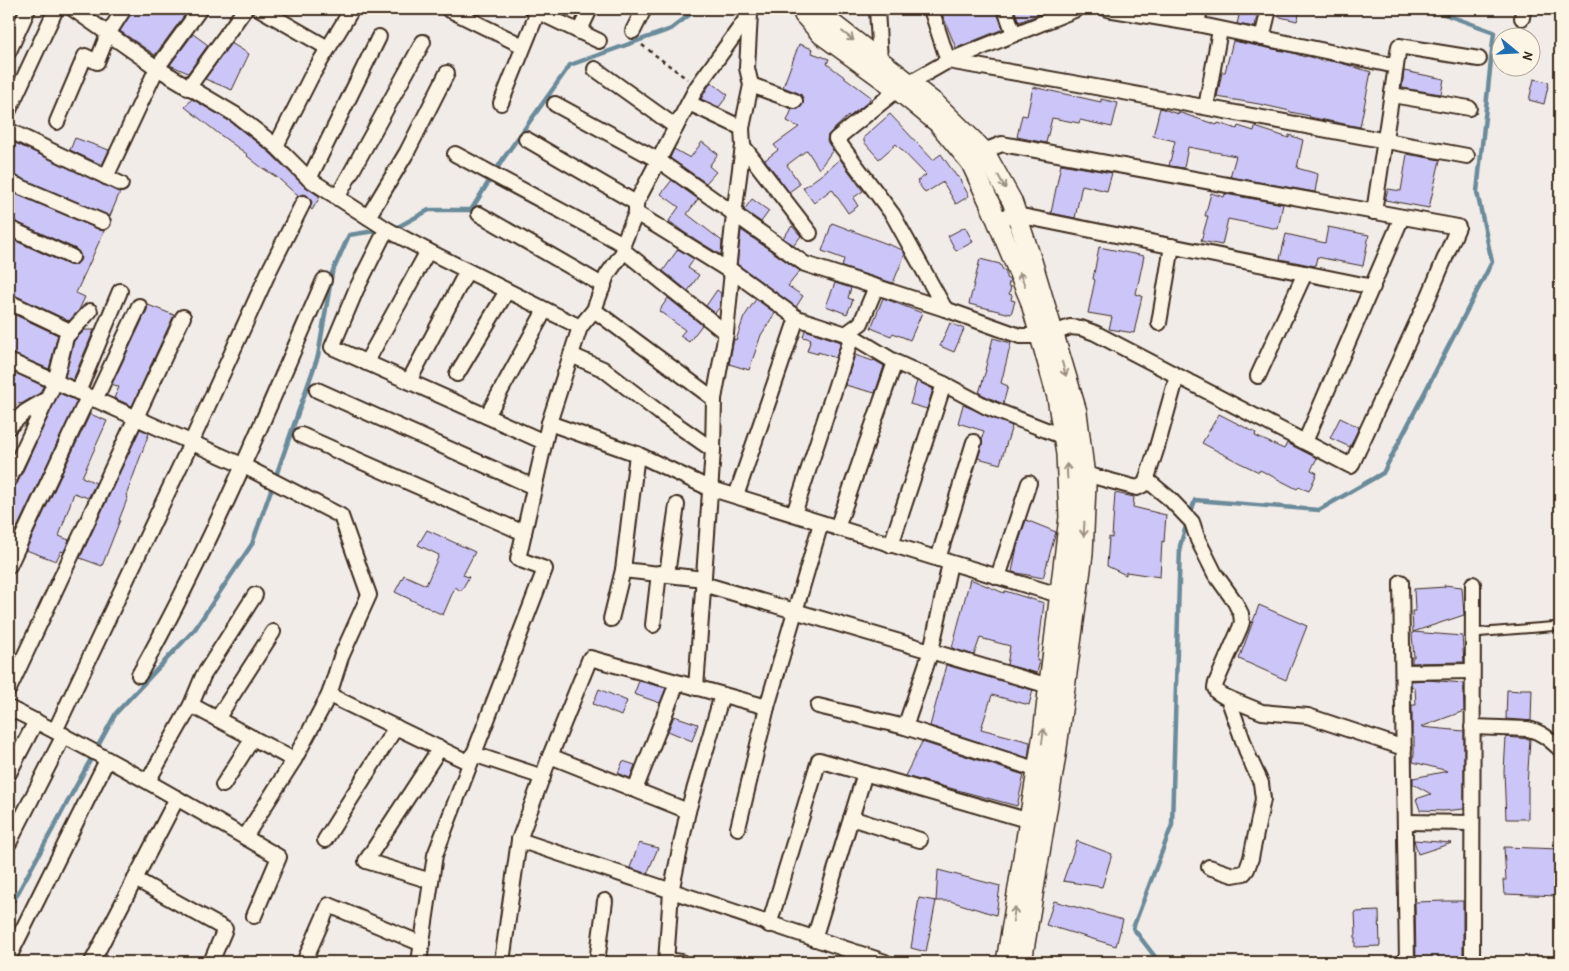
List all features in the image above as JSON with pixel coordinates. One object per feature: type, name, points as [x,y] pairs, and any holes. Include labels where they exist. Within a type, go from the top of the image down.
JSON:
[{"type":"street","points":[[9,51],[28,9]]},
{"type":"street","points":[[9,110],[56,9]]},
{"type":"street","points":[[73,9],[157,68],[236,115],[276,146],[309,179],[381,225],[467,271],[580,327]]},
{"type":"street","points":[[58,122],[85,56],[97,62],[108,34],[124,9]]},
{"type":"street","points":[[106,177],[157,68],[200,9]]},
{"type":"street","points":[[188,88],[245,9]]},
{"type":"street","points":[[260,9],[328,48]]},
{"type":"street","points":[[276,146],[312,75],[352,9]]},
{"type":"street","points":[[448,9],[524,46]]},
{"type":"street","points":[[579,32],[590,9]]},
{"type":"street","points":[[633,31],[644,9]]},
{"type":"street","points":[[877,9],[880,60]]},
{"type":"street","points":[[931,9],[948,61]]},
{"type":"street","points":[[1005,9],[1014,34]]},
{"type":"street","points":[[945,310],[893,215],[836,139],[903,87],[948,61],[1078,9]]},
{"type":"street","points":[[1112,9],[1197,24],[1396,66]]},
{"type":"street","points":[[1197,24],[1200,9]]},
{"type":"street","points":[[1262,38],[1268,9]]},
{"type":"street","points":[[501,102],[524,46],[536,10],[599,41]]},
{"type":"street","points":[[696,688],[713,450],[714,399],[726,333],[734,215],[743,146],[742,128],[751,86],[747,68],[751,12]]},
{"type":"street","points":[[419,962],[435,855],[545,569],[518,559],[548,423],[580,327],[594,310],[607,275],[623,247],[636,208],[658,160],[697,87],[751,12]]},
{"type":"street","points":[[799,12],[833,24],[880,60],[938,123],[971,163],[1047,335],[1077,412],[1086,485],[1083,554],[1068,598],[1049,686],[1038,770],[1037,823],[1022,962]]},
{"type":"street","points":[[799,12],[821,34],[903,87],[936,104],[984,151],[1012,201],[1032,261],[1047,335],[1066,454],[1069,517],[1068,598],[1056,755],[1037,823],[1006,962]]},
{"type":"street","points":[[1206,107],[1220,30]]},
{"type":"street","points":[[309,179],[379,37]]},
{"type":"street","points":[[338,198],[424,42]]},
{"type":"street","points":[[1374,212],[1399,46],[1479,59]]},
{"type":"street","points":[[948,61],[1467,156]]},
{"type":"street","points":[[595,69],[676,127]]},
{"type":"street","points":[[447,72],[407,152],[381,225],[383,236],[356,290],[332,347],[544,442]]},
{"type":"street","points":[[751,86],[795,101]]},
{"type":"street","points":[[1392,95],[1469,108]]},
{"type":"street","points":[[689,103],[742,128]]},
{"type":"street","points":[[555,104],[658,160],[805,264],[1020,336],[1047,335],[1070,327],[1081,328],[1095,333],[1351,466],[1429,296],[1458,227],[1002,144],[984,151]]},
{"type":"street","points":[[9,116],[14,118],[9,132],[121,184]]},
{"type":"street","points":[[526,139],[636,208],[797,318],[852,336]]},
{"type":"street","points":[[743,146],[810,233]]},
{"type":"street","points":[[455,154],[623,247],[726,333]]},
{"type":"street","points":[[9,182],[103,222]]},
{"type":"street","points":[[9,843],[269,271],[303,204]]},
{"type":"street","points":[[479,214],[604,286]]},
{"type":"street","points":[[996,218],[1017,215],[1373,287]]},
{"type":"street","points":[[1305,442],[1402,217]]},
{"type":"street","points":[[9,228],[72,257]]},
{"type":"street","points":[[1159,323],[1172,246]]},
{"type":"street","points":[[366,362],[428,251]]},
{"type":"street","points":[[408,381],[467,271]]},
{"type":"street","points":[[1258,376],[1304,273]]},
{"type":"street","points":[[139,675],[171,618],[244,466],[324,280]]},
{"type":"street","points":[[876,288],[861,323],[846,334],[895,362],[987,406],[1064,437]]},
{"type":"street","points":[[457,374],[507,291]]},
{"type":"street","points":[[87,396],[120,292]]},
{"type":"street","points":[[9,302],[70,331]]},
{"type":"street","points":[[9,566],[87,396],[139,306]]},
{"type":"street","points":[[9,480],[55,382],[66,337],[90,310]]},
{"type":"street","points":[[487,416],[545,310]]},
{"type":"street","points":[[594,310],[714,399]]},
{"type":"street","points":[[9,689],[183,317]]},
{"type":"street","points":[[736,496],[797,318]]},
{"type":"street","points":[[794,514],[852,336]]},
{"type":"street","points":[[571,355],[603,369],[660,414],[713,450]]},
{"type":"street","points":[[9,361],[244,466],[341,516],[369,595],[341,657],[329,695],[294,760],[245,838]]},
{"type":"street","points":[[838,528],[895,362]]},
{"type":"street","points":[[1085,474],[1137,488],[1145,484],[1148,480],[1178,376]]},
{"type":"street","points":[[892,545],[944,384]]},
{"type":"street","points":[[317,390],[534,487]]},
{"type":"street","points":[[9,427],[25,412],[47,398]]},
{"type":"street","points":[[548,423],[637,454],[710,488],[1068,598]]},
{"type":"street","points":[[301,435],[524,533]]},
{"type":"street","points":[[905,727],[931,651],[944,561],[974,442]]},
{"type":"street","points":[[611,619],[622,570],[637,454]]},
{"type":"street","points":[[1148,480],[1190,519],[1215,574],[1236,602],[1241,614],[1242,622],[1240,628],[1216,683],[1215,688],[1217,692],[1262,712],[1308,716],[1404,748]]},
{"type":"street","points":[[998,577],[1029,482]]},
{"type":"street","points":[[653,625],[677,505]]},
{"type":"street","points":[[738,828],[767,707],[821,523]]},
{"type":"street","points":[[622,570],[663,574],[704,582],[795,611],[1049,686]]},
{"type":"street","points":[[1401,582],[1407,962]]},
{"type":"street","points":[[1472,962],[1473,584]]},
{"type":"street","points":[[148,781],[192,705],[203,676],[255,595]]},
{"type":"street","points":[[217,719],[273,632]]},
{"type":"street","points":[[502,962],[519,840],[550,756],[590,658],[767,707]]},
{"type":"street","points":[[1403,672],[1472,672]]},
{"type":"street","points":[[635,790],[676,683]]},
{"type":"street","points":[[329,695],[440,748],[542,777]]},
{"type":"street","points":[[681,962],[666,961],[671,892],[688,811],[722,695]]},
{"type":"street","points":[[1209,867],[1233,875],[1244,873],[1251,858],[1263,799],[1261,783],[1248,755],[1228,698]]},
{"type":"street","points":[[192,705],[294,760]]},
{"type":"street","points":[[818,706],[905,727],[1038,770]]},
{"type":"street","points":[[9,708],[60,733],[148,781],[279,857],[254,916]]},
{"type":"street","points":[[9,773],[36,721]]},
{"type":"street","points":[[325,840],[396,727]]},
{"type":"street","points":[[1472,727],[1528,728],[1537,730],[1560,749]]},
{"type":"street","points":[[223,785],[253,738]]},
{"type":"street","points":[[431,881],[366,861],[440,748]]},
{"type":"street","points":[[9,957],[101,756]]},
{"type":"street","points":[[550,756],[688,811]]},
{"type":"street","points":[[770,925],[819,760],[1037,823]]},
{"type":"street","points":[[814,940],[865,773]]},
{"type":"street","points":[[92,962],[177,798]]},
{"type":"street","points":[[851,818],[920,840]]},
{"type":"street","points":[[1405,822],[1472,823]]},
{"type":"street","points":[[519,840],[814,940],[885,962]]},
{"type":"street","points":[[135,880],[225,929],[211,962]]},
{"type":"street","points":[[597,962],[605,901]]},
{"type":"street","points":[[304,962],[329,905],[422,944]]},
{"type":"lane","points":[[1472,633],[1560,626]]},
{"type":"path","points":[[642,45],[697,87]]},
{"type":"building","points":[[133,9],[189,9],[155,55],[120,31]]},
{"type":"building","points":[[940,9],[996,9],[1003,29],[956,48]]},
{"type":"building","points":[[1014,9],[1053,9],[1019,22]]},
{"type":"building","points":[[1278,9],[1301,9],[1297,21],[1276,16]]},
{"type":"building","points":[[1240,11],[1257,15],[1255,27],[1237,24]]},
{"type":"building","points":[[193,34],[208,45],[188,73],[170,65]]},
{"type":"building","points":[[1233,41],[1305,57],[1308,56],[1324,62],[1325,60],[1341,63],[1371,72],[1360,127],[1309,117],[1259,104],[1217,97],[1222,72],[1225,72]]},
{"type":"building","points":[[231,43],[249,54],[232,90],[205,79]]},
{"type":"building","points":[[799,44],[813,49],[812,53],[829,59],[827,64],[871,97],[868,102],[848,116],[828,135],[827,141],[833,150],[819,169],[807,150],[787,165],[800,184],[789,192],[765,160],[778,150],[774,145],[799,127],[787,121],[792,109],[801,107],[803,99],[798,93],[783,87]]},
{"type":"building","points":[[1404,71],[1444,79],[1441,94],[1402,88]]},
{"type":"building","points":[[1534,79],[1549,82],[1544,104],[1529,100]]},
{"type":"building","points":[[711,82],[728,95],[719,107],[701,99]]},
{"type":"building","points":[[1033,87],[1101,102],[1101,99],[1118,103],[1112,127],[1080,120],[1079,123],[1052,118],[1046,143],[1017,137],[1022,115],[1027,116]]},
{"type":"building","points":[[192,99],[231,122],[270,153],[303,185],[320,197],[312,210],[310,208],[312,202],[307,195],[298,196],[278,178],[261,167],[185,107]]},
{"type":"building","points":[[1160,108],[1217,125],[1218,123],[1237,129],[1238,126],[1254,131],[1255,127],[1289,138],[1289,135],[1303,140],[1297,168],[1318,174],[1315,192],[1230,177],[1236,156],[1188,147],[1184,168],[1169,166],[1175,141],[1153,136]]},
{"type":"building","points":[[890,114],[933,160],[941,154],[958,176],[969,196],[956,204],[943,182],[925,193],[917,181],[926,175],[896,144],[879,159],[864,142],[864,137]]},
{"type":"building","points":[[75,138],[109,150],[102,165],[70,150]]},
{"type":"building","points":[[13,142],[120,192],[110,216],[9,173],[9,153]]},
{"type":"building","points":[[702,142],[718,154],[709,166],[716,172],[706,183],[670,158],[674,149],[690,158]]},
{"type":"building","points":[[1407,154],[1440,160],[1429,208],[1385,200],[1388,189],[1401,191]]},
{"type":"building","points":[[840,159],[863,191],[853,198],[858,206],[848,213],[832,189],[814,203],[803,188]]},
{"type":"building","points":[[1061,164],[1112,173],[1107,191],[1082,185],[1075,218],[1051,213]]},
{"type":"building","points":[[672,180],[698,199],[687,214],[722,241],[721,255],[669,221],[679,207],[661,194]]},
{"type":"building","points":[[9,191],[104,231],[76,293],[85,297],[79,310],[69,321],[9,293],[9,238],[69,265],[77,264],[81,257],[76,249],[9,219]]},
{"type":"building","points":[[1211,193],[1224,197],[1225,194],[1283,204],[1278,229],[1228,219],[1222,245],[1201,241],[1208,216],[1205,216]]},
{"type":"building","points":[[752,199],[769,211],[761,222],[744,210]]},
{"type":"building","points":[[832,223],[903,250],[905,254],[893,283],[842,267],[844,259],[822,251]]},
{"type":"building","points":[[792,226],[801,236],[794,245],[783,238]]},
{"type":"building","points":[[965,227],[973,242],[956,251],[948,236]]},
{"type":"building","points":[[1328,227],[1369,235],[1363,266],[1317,257],[1315,266],[1280,259],[1286,234],[1325,243]]},
{"type":"building","points":[[741,230],[800,271],[788,286],[803,296],[796,307],[737,264]]},
{"type":"building","points":[[1099,247],[1144,256],[1136,294],[1142,296],[1134,333],[1109,329],[1112,317],[1088,313]]},
{"type":"building","points":[[678,249],[694,259],[688,268],[699,275],[688,291],[663,271]]},
{"type":"building","points":[[980,259],[1000,264],[1003,270],[1006,271],[1006,278],[1010,280],[1008,286],[1011,287],[1009,294],[1012,295],[1011,300],[1015,301],[1011,314],[969,304]]},
{"type":"building","points":[[835,283],[851,288],[848,298],[853,300],[847,314],[826,306]]},
{"type":"building","points":[[717,290],[721,293],[720,307],[715,313],[706,306]]},
{"type":"building","points":[[668,298],[702,325],[689,342],[680,336],[685,330],[659,311]]},
{"type":"building","points":[[883,298],[922,313],[910,340],[893,333],[891,336],[871,328]]},
{"type":"building","points":[[756,299],[775,313],[761,335],[749,370],[729,364],[734,339],[736,340],[744,317]]},
{"type":"building","points":[[148,305],[174,315],[132,406],[114,398],[119,387],[112,384]]},
{"type":"building","points":[[9,312],[58,335],[49,369],[9,352]]},
{"type":"building","points":[[950,323],[964,329],[954,352],[940,346]]},
{"type":"building","points":[[85,330],[94,330],[73,380],[65,377],[74,341]]},
{"type":"building","points":[[805,330],[841,342],[836,358],[818,352],[818,354],[807,351],[811,339],[803,337]]},
{"type":"building","points":[[993,338],[1011,343],[1001,383],[1008,386],[1003,404],[979,393]]},
{"type":"building","points":[[855,355],[874,360],[884,366],[875,393],[845,385]]},
{"type":"building","points":[[9,370],[43,386],[40,393],[21,404],[18,403],[9,415]]},
{"type":"building","points":[[917,381],[933,389],[927,409],[910,404]]},
{"type":"building","points":[[59,393],[77,401],[9,545],[9,489],[17,484]]},
{"type":"building","points":[[963,405],[1012,426],[1000,464],[978,458],[984,431],[958,423]]},
{"type":"building","points":[[90,414],[107,421],[82,477],[96,483],[88,498],[74,493],[59,536],[69,540],[64,552],[61,551],[56,561],[26,550]]},
{"type":"building","points":[[1219,414],[1256,433],[1255,436],[1284,449],[1287,443],[1317,458],[1311,470],[1317,473],[1309,491],[1299,487],[1297,489],[1260,470],[1259,472],[1202,443]]},
{"type":"building","points":[[1340,418],[1359,427],[1350,447],[1330,438]]},
{"type":"building","points":[[140,429],[149,433],[126,496],[128,497],[120,520],[102,566],[80,558]]},
{"type":"building","points":[[1115,493],[1134,497],[1133,507],[1166,515],[1160,577],[1126,572],[1126,575],[1107,566],[1109,537],[1112,538]]},
{"type":"building","points":[[1026,520],[1056,532],[1043,578],[1012,572],[1017,547]]},
{"type":"building","points":[[427,530],[475,552],[463,575],[469,577],[461,591],[455,587],[443,615],[395,592],[404,575],[426,585],[439,555],[418,545]]},
{"type":"building","points":[[970,579],[1004,593],[1005,591],[1044,603],[1037,661],[1040,661],[1037,673],[1007,665],[1010,646],[980,638],[974,655],[952,648]]},
{"type":"building","points":[[1444,585],[1462,587],[1464,615],[1413,632],[1412,611],[1415,611],[1414,589],[1445,587]]},
{"type":"building","points":[[1259,605],[1307,626],[1286,680],[1239,659]]},
{"type":"building","points":[[1413,632],[1462,636],[1464,662],[1412,663],[1412,657],[1414,657]]},
{"type":"building","points":[[946,665],[1033,690],[1029,705],[992,695],[981,729],[1030,742],[1028,758],[930,726]]},
{"type":"building","points":[[1428,680],[1463,683],[1464,711],[1421,727],[1464,731],[1464,809],[1443,811],[1420,810],[1416,799],[1431,794],[1413,784],[1413,778],[1448,771],[1413,762],[1412,705],[1416,705],[1415,688],[1411,686],[1411,681]]},
{"type":"building","points":[[639,681],[666,688],[660,703],[634,694]]},
{"type":"building","points":[[599,689],[627,701],[621,716],[593,704]]},
{"type":"building","points":[[1520,689],[1532,689],[1531,721],[1506,719],[1507,690],[1520,691]]},
{"type":"building","points":[[674,716],[698,724],[692,741],[668,731]]},
{"type":"building","points":[[1506,737],[1530,739],[1527,786],[1528,819],[1506,819],[1504,771]]},
{"type":"building","points":[[922,742],[1024,775],[1017,806],[905,776]]},
{"type":"building","points":[[623,761],[635,765],[630,778],[618,773]]},
{"type":"building","points":[[1414,840],[1452,843],[1418,854]]},
{"type":"building","points":[[1077,841],[1112,854],[1102,887],[1063,881]]},
{"type":"building","points":[[639,843],[658,848],[647,874],[630,868]]},
{"type":"building","points":[[1504,847],[1560,849],[1560,896],[1504,894],[1503,880],[1506,880]]},
{"type":"building","points":[[938,870],[1000,886],[996,915],[950,901],[936,901]]},
{"type":"building","points":[[919,898],[936,901],[926,952],[911,948]]},
{"type":"building","points":[[1054,901],[1123,920],[1116,946],[1046,925]]},
{"type":"building","points":[[1463,901],[1463,962],[1416,962],[1415,902]]},
{"type":"building","points":[[1379,911],[1380,946],[1355,947],[1355,912]]},
{"type":"waterway","points":[[391,228],[396,228],[429,210],[471,210],[503,159],[570,65],[671,29],[697,9]]},
{"type":"waterway","points":[[1190,515],[1195,500],[1319,510],[1383,473],[1492,262],[1477,192],[1494,32],[1430,9]]},
{"type":"waterway","points":[[9,906],[116,713],[195,629],[252,544],[318,356],[332,273],[349,235],[381,230]]},
{"type":"waterway","points":[[1159,962],[1133,928],[1172,825],[1180,546],[1187,523]]}]
